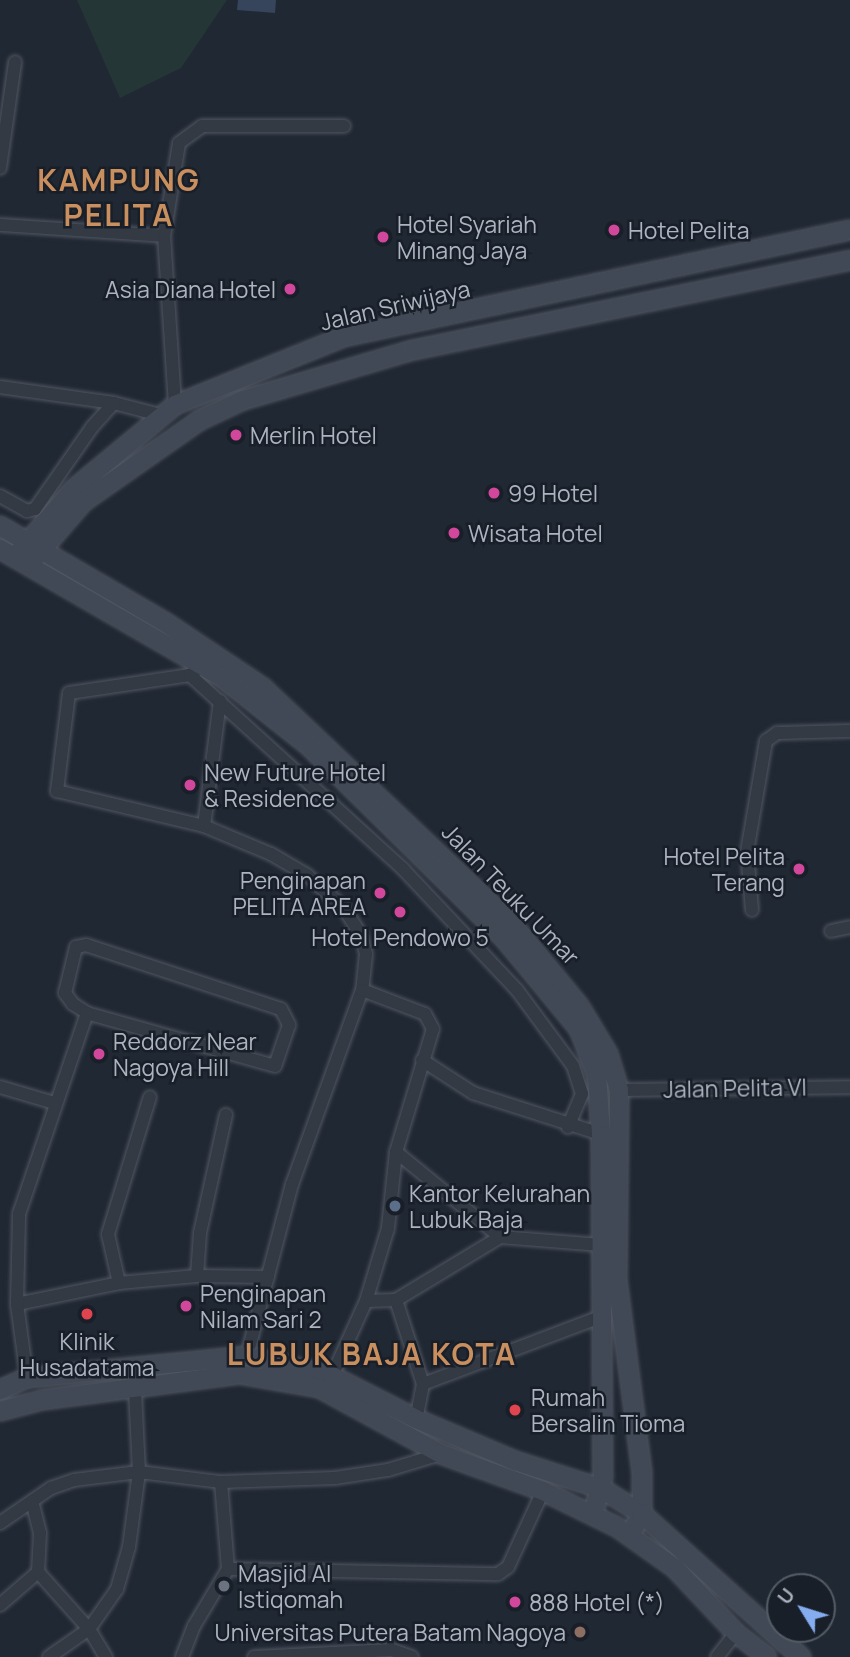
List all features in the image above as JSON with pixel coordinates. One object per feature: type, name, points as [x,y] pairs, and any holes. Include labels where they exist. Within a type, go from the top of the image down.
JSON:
[{"type":"main road","name":"Jalan Sriwijaya","points":[[32,546],[74,489],[160,415],[175,405],[343,337],[850,230]]},
{"type":"main road","points":[[733,254],[740,283]]},
{"type":"main road","name":"Jalan Sriwijaya","points":[[15,558],[83,502],[200,420],[354,364],[850,260]]},
{"type":"main road","points":[[408,325],[413,350]]},
{"type":"main road","name":"Jalan Teuku Umar","points":[[0,526],[166,623],[263,688],[320,738],[510,922],[558,976],[608,1054],[619,1090],[617,1280],[642,1472],[642,1514],[630,1535]]},
{"type":"main road","name":"Jalan Teuku Umar","points":[[15,558],[195,671],[223,678],[309,746],[503,937],[579,1029],[597,1075],[601,1134],[602,1489],[593,1514]]},
{"type":"main road","points":[[0,1390],[27,1378],[247,1356],[332,1376],[416,1419],[515,1461],[602,1489],[642,1514],[801,1657]]},
{"type":"main road","points":[[0,1411],[42,1400],[135,1390],[239,1374],[268,1376],[330,1393],[441,1454],[543,1491],[630,1535],[675,1568],[736,1633],[767,1657]]},
{"type":"street","points":[[0,168],[15,62]]},
{"type":"street","points":[[175,405],[164,236],[179,143],[187,132],[202,126],[344,126]]},
{"type":"street","points":[[0,225],[164,236]]},
{"type":"street","points":[[0,387],[114,403],[160,415]]},
{"type":"street","points":[[0,496],[27,511],[34,509],[93,426],[114,403]]},
{"type":"street","points":[[247,1356],[292,1184],[362,990],[366,954],[361,935],[343,907],[307,875],[271,854],[204,827],[57,791],[69,693],[195,671],[219,701],[403,869],[526,1001],[573,1066],[582,1094],[568,1127]]},
{"type":"street","points":[[204,827],[219,701]]},
{"type":"street","points":[[752,910],[747,852],[766,741],[777,733],[850,731]]},
{"type":"street","points":[[831,931],[850,927]]},
{"type":"street","points":[[79,945],[281,1009],[289,1025],[275,1066],[87,1013],[65,997],[79,945]]},
{"type":"street","points":[[332,1376],[366,1301],[388,1228],[396,1152],[433,1029],[425,1014],[362,990]]},
{"type":"street","points":[[27,1378],[17,1304],[19,1214],[54,1103],[87,1013]]},
{"type":"street","points":[[422,1060],[473,1093],[568,1127],[601,1134]]},
{"type":"street","points":[[0,1087],[54,1103]]},
{"type":"street","name":"Jalan Pelita VI","points":[[619,1090],[850,1087]]},
{"type":"street","points":[[119,1283],[108,1234],[150,1097]]},
{"type":"street","points":[[197,1276],[200,1233],[226,1115]]},
{"type":"street","points":[[396,1152],[500,1237],[601,1245]]},
{"type":"street","points":[[366,1301],[396,1300],[500,1237]]},
{"type":"street","points":[[17,1304],[119,1283],[197,1276],[268,1278]]},
{"type":"street","points":[[396,1300],[423,1384],[416,1419]]},
{"type":"street","points":[[423,1384],[600,1318]]},
{"type":"street","points":[[49,1657],[89,1629],[117,1589],[129,1547],[139,1472],[135,1390]]},
{"type":"street","points":[[0,1523],[32,1501],[74,1479],[139,1472],[221,1482],[345,1477],[441,1454]]},
{"type":"street","points":[[181,1657],[194,1626],[228,1569],[221,1482]]},
{"type":"street","points":[[228,1569],[498,1574],[508,1567],[543,1491]]},
{"type":"street","points":[[32,1501],[40,1533],[38,1572],[89,1629],[106,1657]]},
{"type":"street","points":[[0,1605],[38,1572]]},
{"type":"street","points":[[718,1657],[736,1633]]},
{"type":"street","points":[[254,1657],[392,1650],[412,1657]]},
{"type":"shaded area","points":[[77,0],[227,0],[181,68],[120,98]]},
{"type":"water","points":[[238,0],[276,0],[275,13],[237,10]]},
{"type":"place","name":"Hotel Pelita","points":[[614,230]]},
{"type":"place","name":"Hotel Syariah Minang Jaya","points":[[383,237]]},
{"type":"place","name":"Asia Diana Hotel","points":[[290,289]]},
{"type":"place","name":"Merlin Hotel","points":[[236,435]]},
{"type":"place","name":"99 Hotel","points":[[494,493]]},
{"type":"place","name":"Wisata Hotel","points":[[454,533]]},
{"type":"place","name":"New Future Hotel & Residence","points":[[190,785]]},
{"type":"place","name":"Hotel Pelita Terang","points":[[799,869]]},
{"type":"place","name":"Penginapan PELITA AREA","points":[[380,893]]},
{"type":"place","name":"Hotel Pendowo 5","points":[[400,912]]},
{"type":"place","name":"Reddorz Near Nagoya Hill","points":[[99,1054]]},
{"type":"place","name":"Kantor Kelurahan Lubuk Baja","points":[[395,1206]]},
{"type":"place","name":"Penginapan Nilam Sari 2","points":[[186,1306]]},
{"type":"place","name":"Klinik Husadatama","points":[[87,1314]]},
{"type":"place","name":"Rumah Bersalin Tioma","points":[[515,1410]]},
{"type":"place","name":"Masjid Al Istiqomah","points":[[224,1586]]},
{"type":"place","name":"888 Hotel (*)","points":[[515,1602]]},
{"type":"place","name":"Universitas Putera Batam Nagoya","points":[[580,1632]]},
{"type":"district","name":"KAMPUNG PELITA","points":[[119,197]]},
{"type":"district","name":"LUBUK BAJA KOTA","points":[[372,1354]]}]
